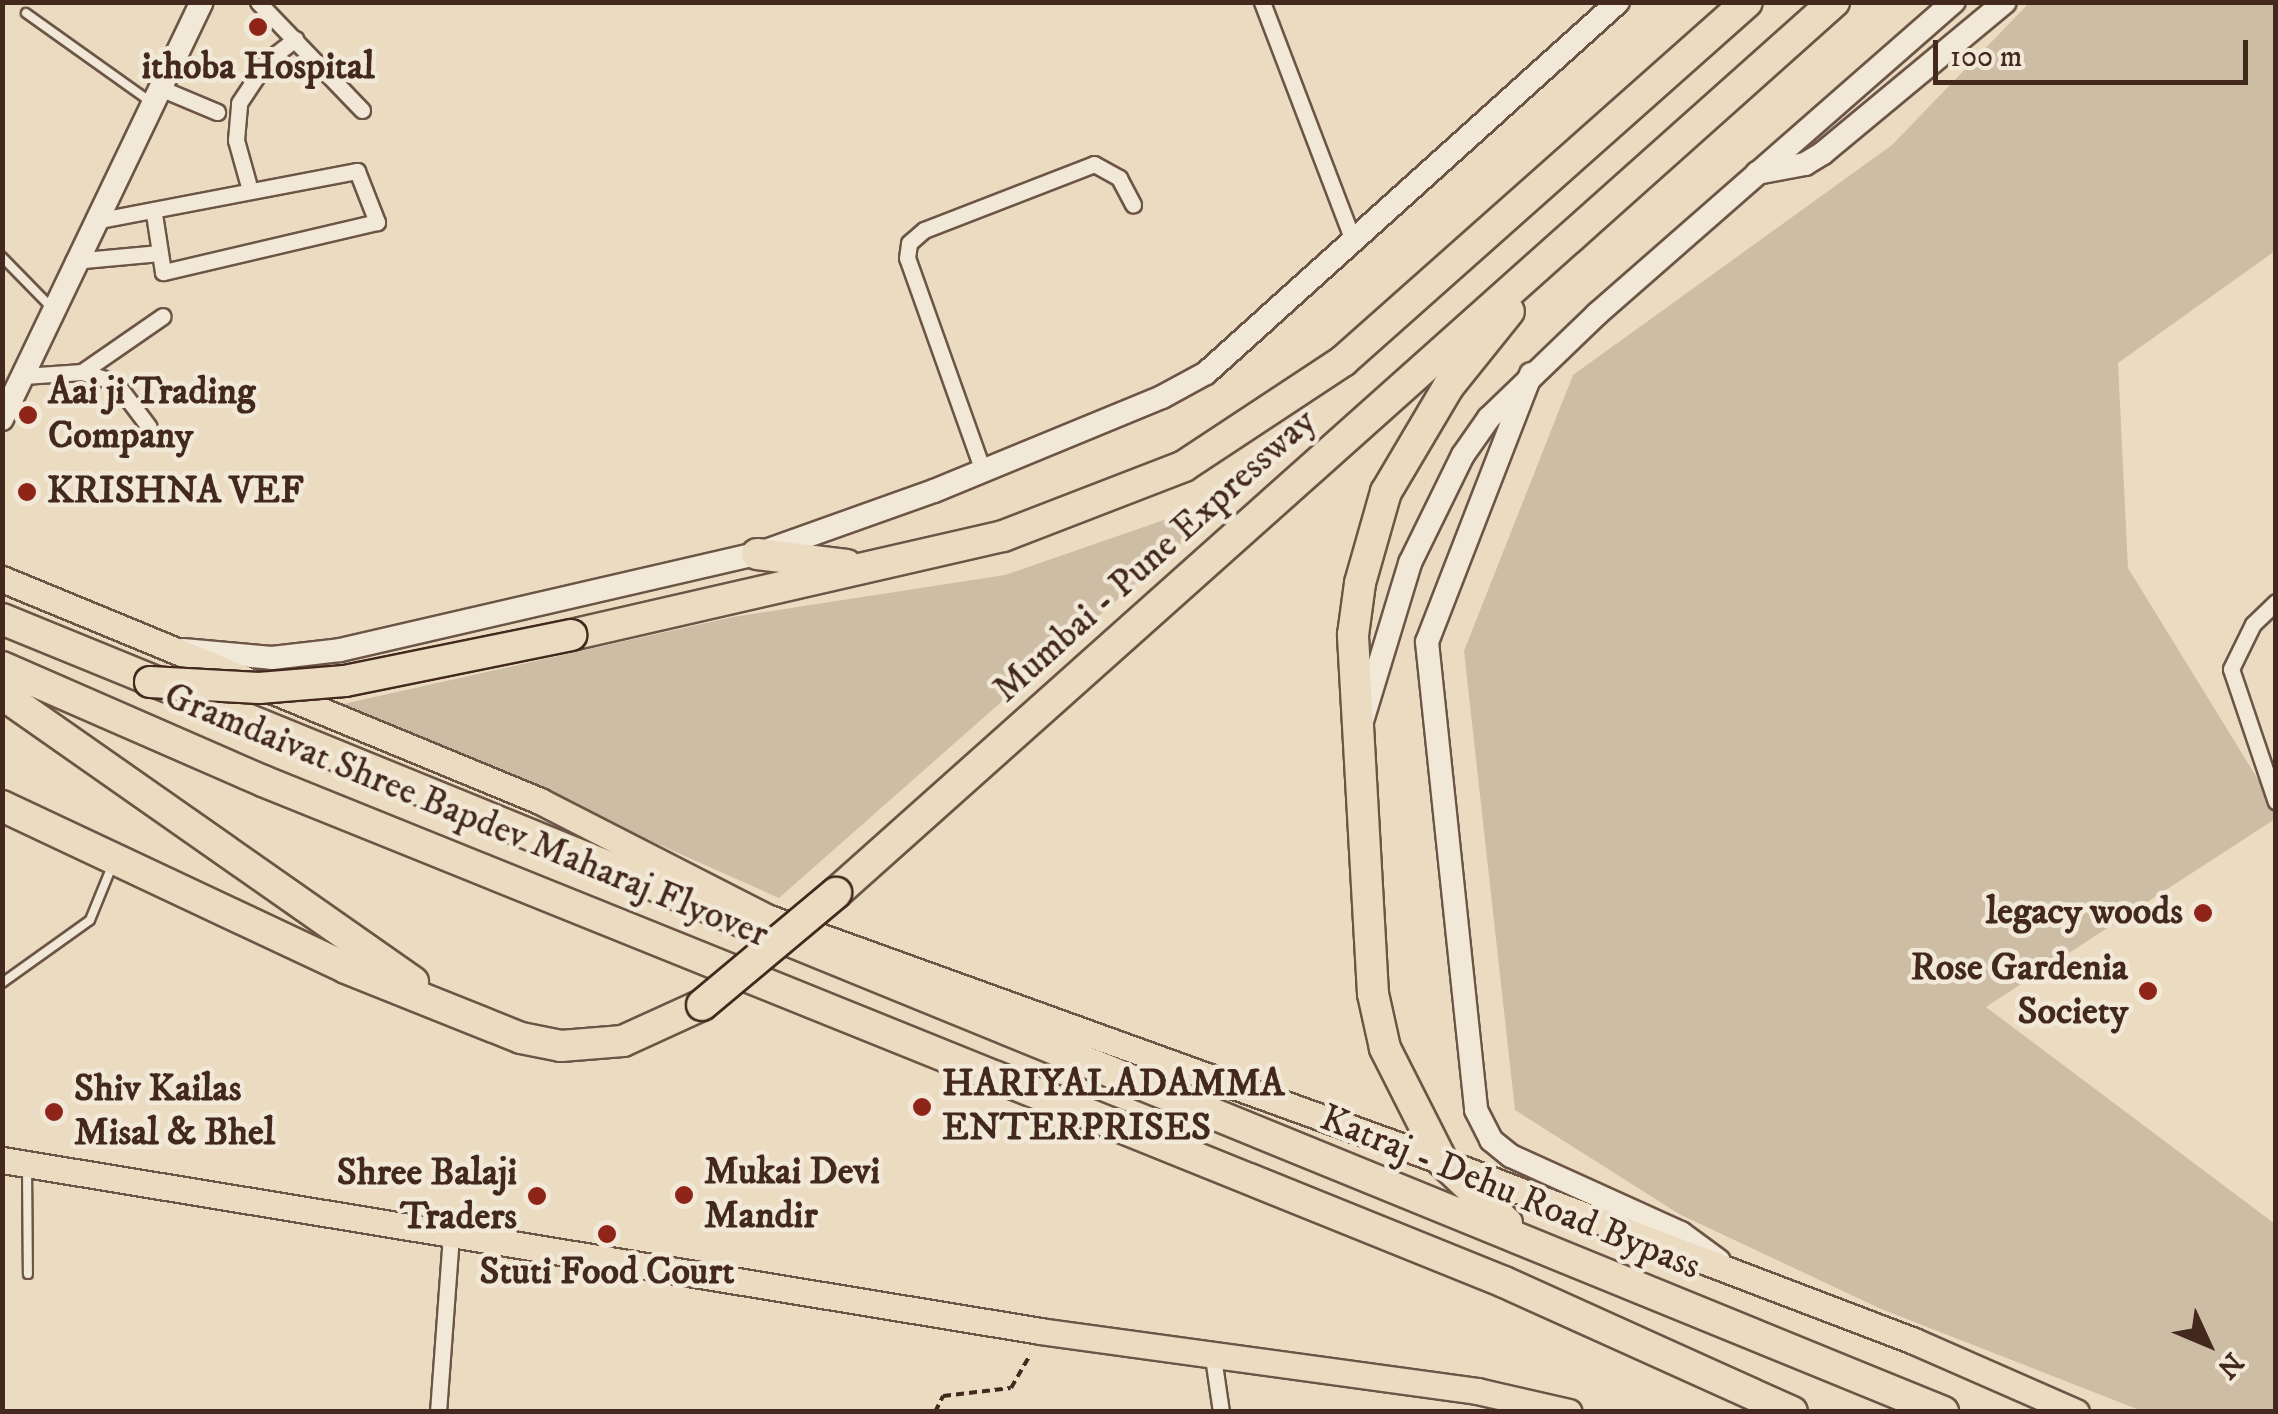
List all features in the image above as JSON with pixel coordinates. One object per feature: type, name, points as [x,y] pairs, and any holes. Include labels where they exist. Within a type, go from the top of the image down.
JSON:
[{"type":"highway","name":"Mumbai - Pune Expressway","points":[[150,682],[259,688],[345,681],[572,635],[1002,536],[1184,466],[1247,430],[1343,361],[1747,2]]},
{"type":"highway","name":"Mumbai - Pune Expressway","points":[[476,1020],[541,1042],[582,1046],[641,1035],[702,1004],[836,892],[1834,2]]},
{"type":"highway","points":[[1538,1247],[1480,1203],[1442,1161],[1396,1076],[1373,994],[1353,635],[1371,532],[1386,492],[1448,387],[1557,250]]},
{"type":"highway","points":[[758,554],[869,568]]},
{"type":"highway","name":"Gramdaivat Shree Bapdev Maharaj Flyover","points":[[2,619],[280,737],[772,928]]},
{"type":"highway","name":"Gramdaivat Shree Bapdev Maharaj Flyover","points":[[2,667],[263,781],[1516,1287],[1792,1412]]},
{"type":"highway","points":[[2,694],[476,1020]]},
{"type":"highway","points":[[2,806],[346,968],[476,1020]]},
{"type":"highway","name":"Katraj - Dehu Road Bypass","points":[[772,928],[1943,1412]]},
{"type":"main road","points":[[2,580],[540,801],[772,928],[1442,1161],[1734,1272],[2076,1412]]},
{"type":"main road","points":[[15,1162],[1040,1331],[1212,1357],[1407,1380],[1569,1412]]},
{"type":"street","points":[[2,419],[74,261],[202,2]]},
{"type":"street","points":[[258,2],[362,110]]},
{"type":"street","points":[[1262,2],[1353,240]]},
{"type":"street","points":[[174,649],[272,658],[340,650],[758,554],[982,471],[1206,373],[1618,2]]},
{"type":"street","points":[[1359,734],[1393,608],[1442,494],[1489,418],[1531,374],[1954,2]]},
{"type":"street","points":[[1756,173],[1805,164],[1823,153],[2005,2]]},
{"type":"street","points":[[248,182],[236,140],[239,103],[268,62],[295,39]]},
{"type":"street","points":[[156,96],[217,112]]},
{"type":"street","points":[[982,471],[908,258],[910,243],[924,230],[1094,164],[1119,178],[1133,204]]},
{"type":"street","points":[[95,221],[154,214],[356,172],[377,222],[164,272],[154,214]]},
{"type":"street","points":[[74,261],[160,253]]},
{"type":"street","points":[[82,372],[163,316]]},
{"type":"street","points":[[24,376],[82,372],[115,382],[149,426]]},
{"type":"street","points":[[1531,374],[1427,642],[1476,1110],[1492,1140],[1511,1156],[1681,1233],[1734,1272]]},
{"type":"street","points":[[2276,602],[2253,624],[2231,669],[2276,802]]},
{"type":"street","points":[[438,1412],[450,1236]]},
{"type":"street","points":[[1212,1357],[1221,1412]]},
{"type":"lane","points":[[26,14],[156,96]]},
{"type":"lane","points":[[2,256],[52,308]]},
{"type":"lane","points":[[2,982],[90,920],[116,858]]},
{"type":"lane","points":[[15,1162],[28,1274]]},
{"type":"path","points":[[935,1412],[943,1396],[1012,1388],[1023,1377],[1040,1331]]},
{"type":"shaded area","points":[[2029,3],[2275,3],[2275,251],[2118,363],[2128,568],[2275,807],[2275,819],[1986,1007],[2275,1224],[2275,1411],[2142,1411],[1881,1309],[1679,1214],[1515,1110],[1464,651],[1573,375],[1892,145]]},
{"type":"shaded area","points":[[1261,473],[779,898],[343,704],[733,617],[1005,575],[1190,511]]},
{"type":"place","name":"ithoba Hospital","points":[[258,27]]},
{"type":"place","name":"Aai ji Trading Company","points":[[28,415]]},
{"type":"place","name":"KRISHNA VEF","points":[[27,492]]},
{"type":"place","name":"legacy woods","points":[[2203,913]]},
{"type":"place","name":"Rose Gardenia Society","points":[[2148,991]]},
{"type":"place","name":"HARIYALADAMMA ENTERPRISES","points":[[922,1107]]},
{"type":"place","name":"Shiv Kailas Misal & Bhel","points":[[54,1112]]},
{"type":"place","name":"Mukai Devi Mandir","points":[[684,1195]]},
{"type":"place","name":"Shree Balaji Traders","points":[[537,1196]]},
{"type":"place","name":"Stuti Food Court","points":[[607,1234]]}]
